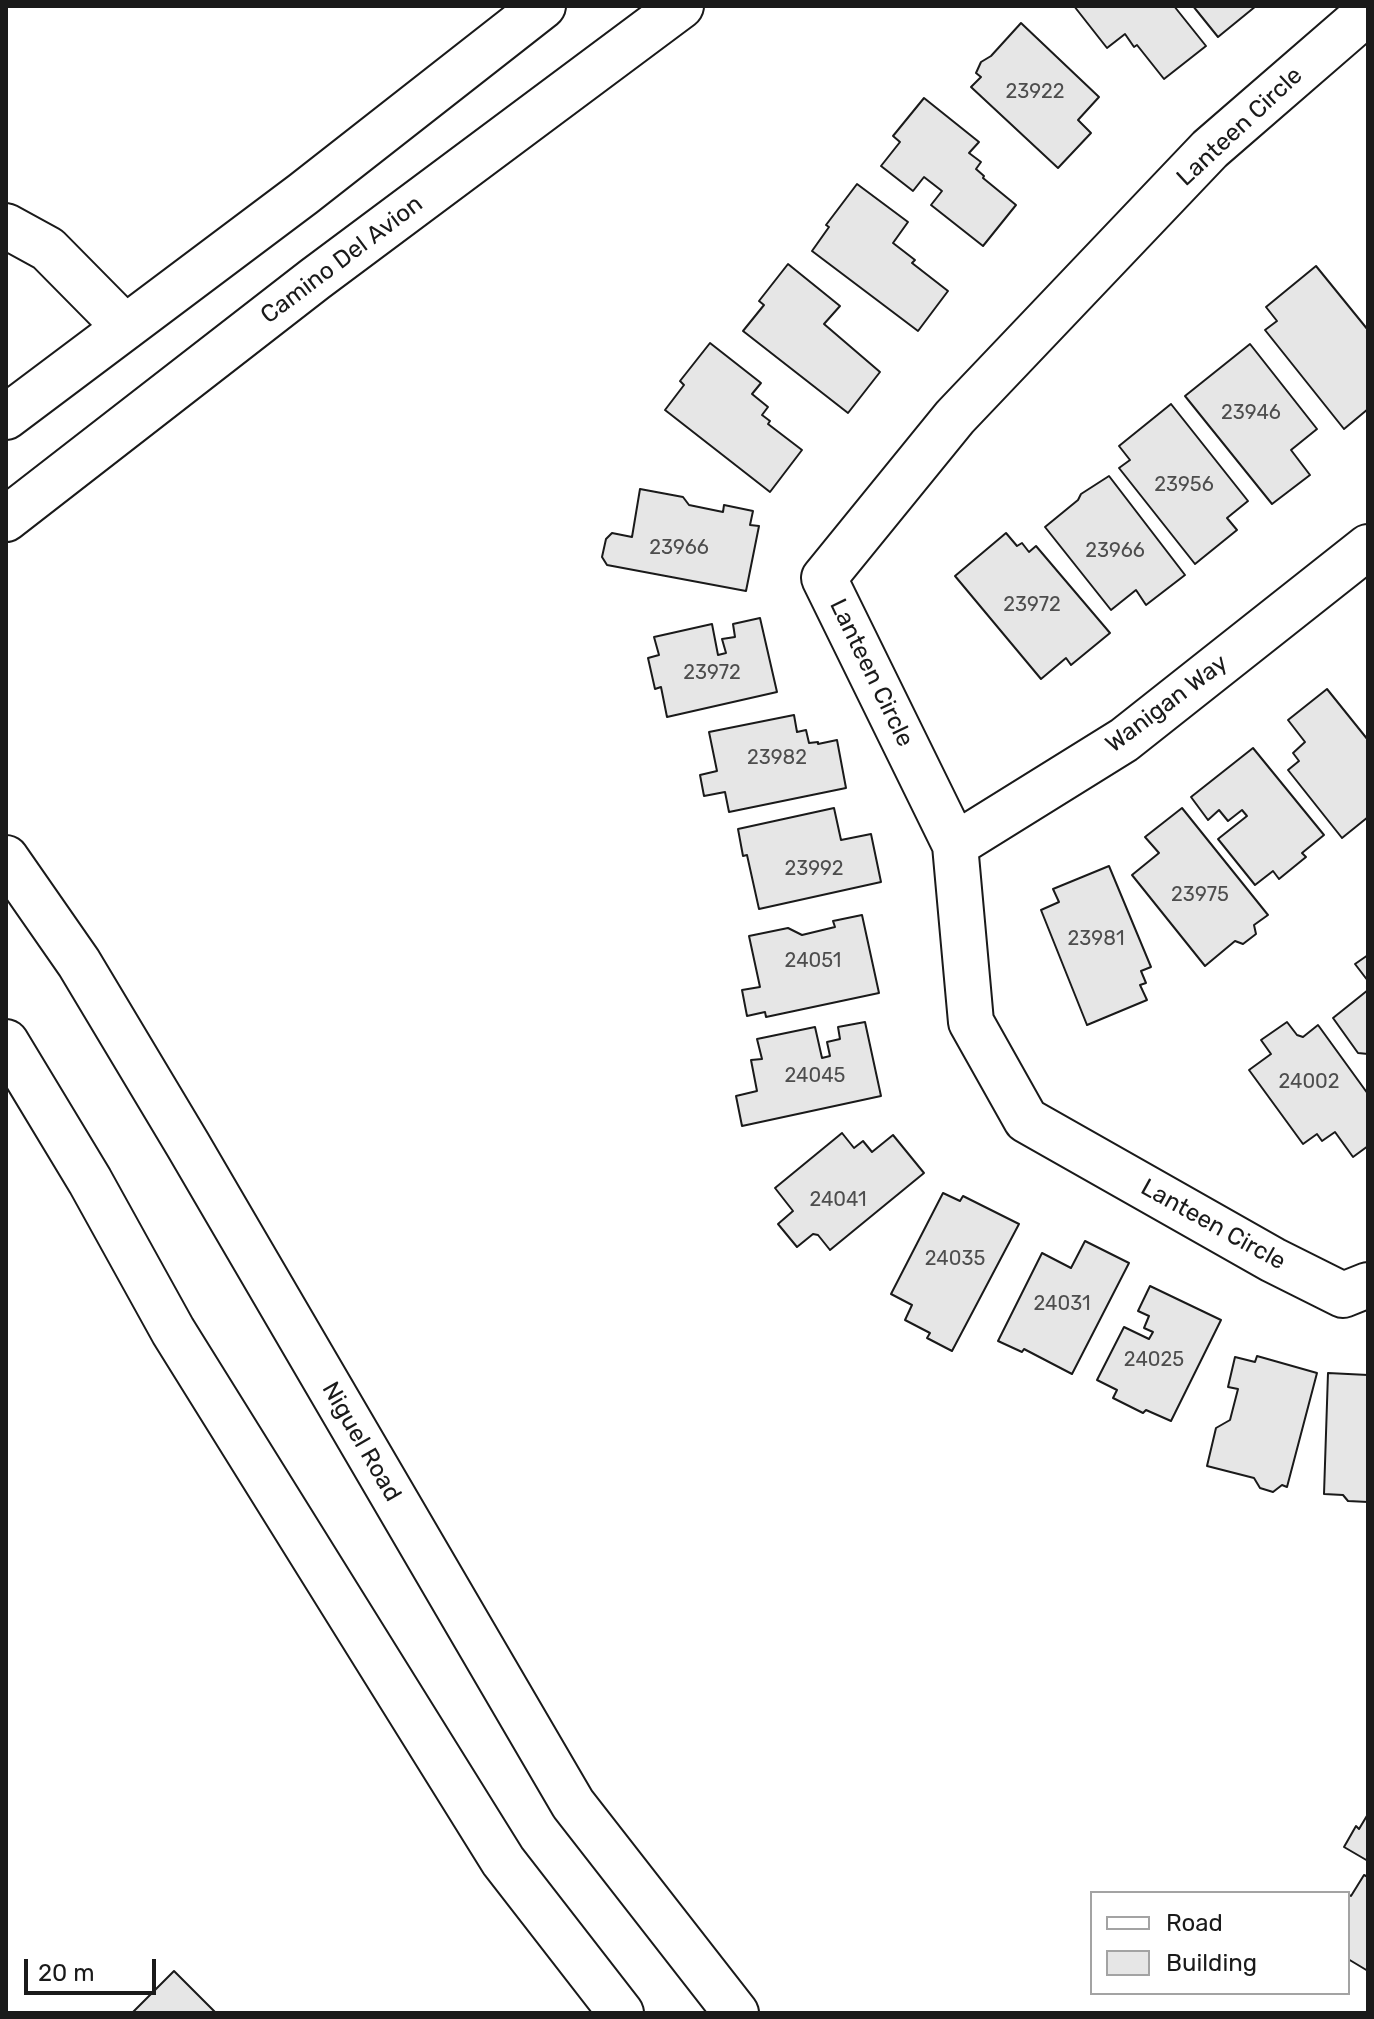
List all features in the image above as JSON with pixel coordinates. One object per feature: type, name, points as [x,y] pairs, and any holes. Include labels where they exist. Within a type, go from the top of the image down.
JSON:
[{"type":"main road","points":[[6,417],[303,194],[543,6]]},
{"type":"main road","name":"Camino Del Avion","points":[[6,519],[315,279],[681,6]]},
{"type":"main road","name":"Lanteen Circle","points":[[1356,1290],[1273,1260],[1026,1120],[971,1022],[955,845],[824,578],[955,417],[1210,149],[1368,12]]},
{"type":"main road","points":[[6,226],[48,249],[125,327]]},
{"type":"main road","points":[[6,260],[48,249]]},
{"type":"main road","name":"Wanigan Way","points":[[955,845],[1124,740],[1368,547]]},
{"type":"main road","name":"Niguel Road","points":[[6,858],[79,963],[573,1804],[736,2013]]},
{"type":"main road","points":[[6,1042],[90,1181],[173,1331],[503,1861],[621,2013]]},
{"type":"building","points":[[1074,6],[1174,6],[1206,46],[1164,79],[1125,34],[1107,48]]},
{"type":"building","points":[[1193,6],[1256,6],[1218,37]]},
{"type":"building","points":[[1021,23],[1099,97],[1078,120],[1091,133],[1058,168],[971,87],[981,77],[976,73],[981,62],[991,56]]},
{"type":"building","points":[[924,98],[979,142],[969,153],[981,162],[976,169],[1016,205],[983,246],[931,205],[942,191],[924,177],[913,191],[881,166],[900,142],[893,136]]},
{"type":"building","points":[[857,184],[908,222],[893,243],[915,260],[912,263],[948,291],[918,331],[812,251],[829,227],[826,225]]},
{"type":"building","points":[[788,264],[840,306],[824,324],[880,372],[848,413],[743,331],[764,305],[759,301]]},
{"type":"building","points":[[1316,266],[1368,330],[1368,409],[1344,429],[1265,330],[1277,321],[1266,307]]},
{"type":"building","points":[[710,343],[761,383],[752,394],[768,407],[762,415],[770,421],[768,424],[802,450],[770,492],[665,410],[684,385],[680,381]]},
{"type":"building","points":[[1250,344],[1317,429],[1291,450],[1310,475],[1272,504],[1185,396]]},
{"type":"building","points":[[1171,404],[1248,501],[1227,518],[1237,530],[1195,564],[1119,468],[1130,460],[1119,446]]},
{"type":"building","points":[[1109,476],[1185,575],[1146,605],[1136,590],[1111,610],[1045,527],[1081,494]]},
{"type":"building","points":[[640,489],[683,497],[689,505],[723,512],[724,505],[753,511],[750,525],[759,526],[746,591],[607,565],[602,557],[606,539],[612,533],[632,537]]},
{"type":"building","points":[[1006,533],[1017,546],[1022,543],[1029,552],[1036,546],[1110,633],[1071,665],[1066,658],[1041,679],[955,576]]},
{"type":"building","points":[[760,618],[777,692],[667,717],[661,687],[655,689],[648,658],[659,655],[654,637],[712,624],[718,655],[726,653],[722,639],[735,637],[733,624]]},
{"type":"building","points":[[1327,689],[1368,740],[1368,817],[1342,838],[1288,770],[1299,761],[1293,753],[1305,742],[1288,720]]},
{"type":"building","points":[[794,715],[797,732],[806,730],[809,743],[837,740],[846,788],[729,812],[725,792],[704,796],[700,775],[717,771],[709,732]]},
{"type":"building","points":[[1253,748],[1324,835],[1302,853],[1306,857],[1279,879],[1273,871],[1255,885],[1218,839],[1247,816],[1242,810],[1228,821],[1219,810],[1208,820],[1191,797]]},
{"type":"building","points":[[834,808],[841,840],[871,834],[881,882],[759,909],[738,829]]},
{"type":"building","points":[[1182,808],[1268,915],[1254,925],[1256,934],[1243,944],[1235,941],[1205,966],[1132,875],[1159,853],[1145,837]]},
{"type":"building","points":[[1109,866],[1151,967],[1141,971],[1146,983],[1140,985],[1147,1000],[1087,1025],[1041,910],[1059,902],[1053,889]]},
{"type":"building","points":[[862,915],[879,993],[766,1017],[765,1012],[747,1016],[742,990],[760,987],[749,936],[788,928],[802,935],[835,927],[833,921]]},
{"type":"building","points":[[1368,955],[1368,981],[1355,964]]},
{"type":"building","points":[[1368,990],[1368,1054],[1358,1053],[1333,1018]]},
{"type":"building","points":[[865,1022],[881,1096],[742,1126],[736,1096],[757,1091],[751,1060],[762,1059],[757,1039],[815,1027],[822,1058],[830,1056],[827,1042],[840,1039],[838,1027]]},
{"type":"building","points":[[1287,1022],[1297,1035],[1303,1037],[1318,1025],[1368,1094],[1368,1146],[1353,1157],[1335,1132],[1322,1141],[1317,1134],[1303,1144],[1249,1070],[1271,1054],[1261,1040]]},
{"type":"building","points":[[842,1133],[854,1148],[863,1141],[872,1152],[893,1135],[924,1173],[830,1250],[818,1235],[813,1234],[797,1247],[778,1224],[793,1211],[775,1188]]},
{"type":"building","points":[[943,1193],[960,1201],[963,1196],[1019,1224],[952,1351],[927,1338],[930,1333],[905,1320],[912,1305],[891,1294]]},
{"type":"building","points":[[1085,1241],[1129,1263],[1072,1374],[1024,1349],[1022,1352],[998,1341],[1042,1253],[1071,1268]]},
{"type":"building","points":[[1150,1286],[1221,1320],[1171,1421],[1146,1410],[1143,1413],[1113,1398],[1117,1390],[1097,1380],[1124,1327],[1149,1339],[1153,1332],[1144,1328],[1149,1316],[1138,1311]]},
{"type":"building","points":[[1257,1356],[1317,1373],[1287,1487],[1282,1485],[1273,1492],[1260,1488],[1254,1478],[1207,1466],[1216,1428],[1230,1420],[1238,1389],[1228,1387],[1235,1357],[1255,1362]]},
{"type":"building","points":[[1328,1373],[1368,1375],[1368,1502],[1348,1501],[1343,1495],[1324,1494]]},
{"type":"building","points":[[1368,1814],[1368,1861],[1344,1847],[1356,1826],[1359,1829]]},
{"type":"building","points":[[1364,1875],[1368,1877],[1368,1971],[1350,1960],[1351,1896]]},
{"type":"building","points":[[174,1971],[216,2013],[132,2013]]}]
